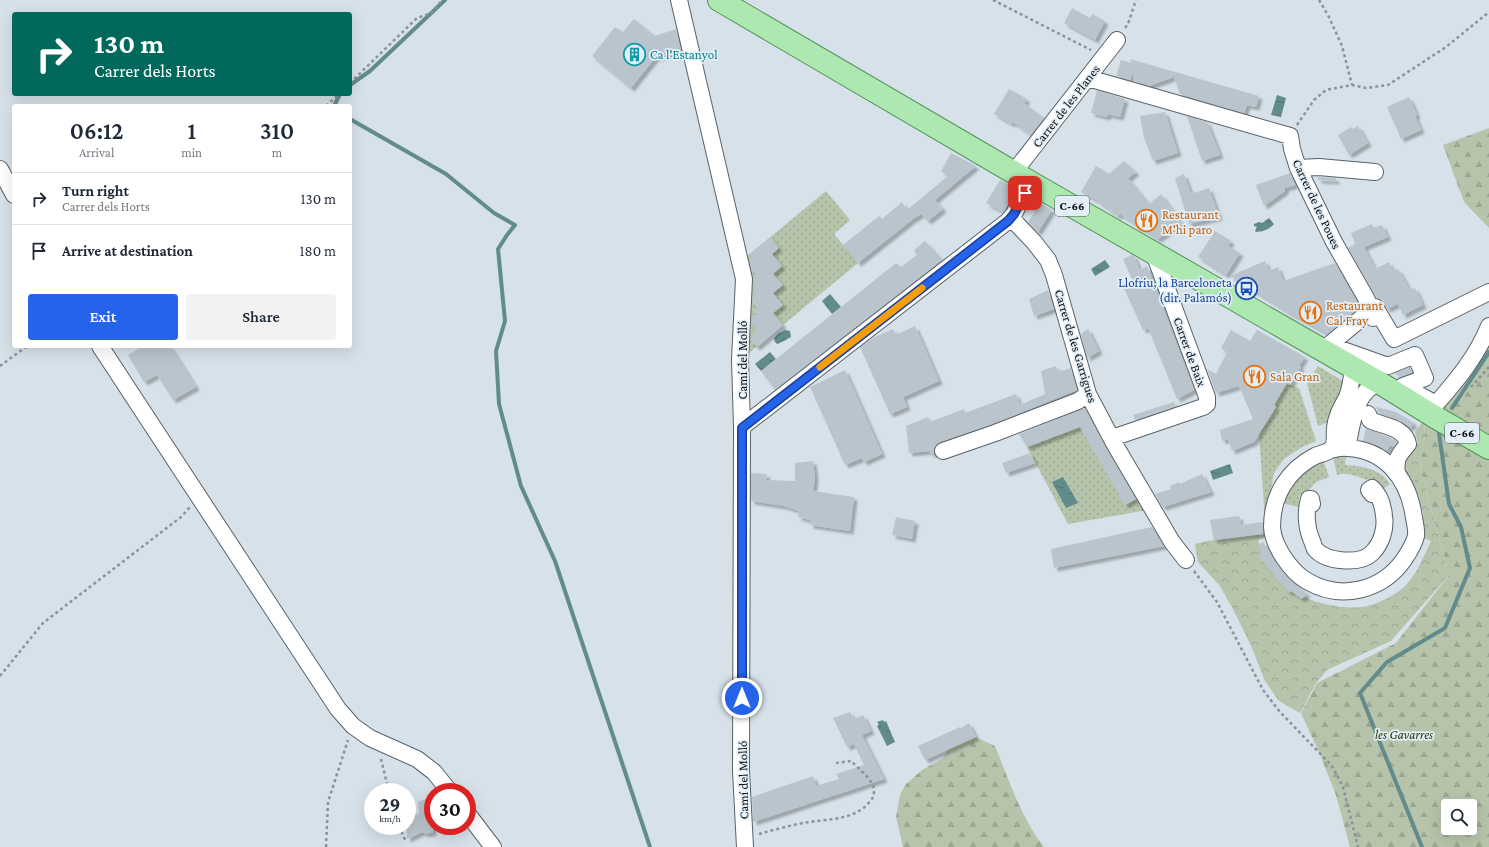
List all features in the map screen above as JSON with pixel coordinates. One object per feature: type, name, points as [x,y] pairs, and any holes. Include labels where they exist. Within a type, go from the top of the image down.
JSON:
[{"type":"main road","name":"C-66","points":[[719,0],[1022,177],[1328,349],[1353,367],[1489,448]]},
{"type":"street","name":"Camí del Molló","points":[[679,0],[744,279],[740,360],[742,428],[742,771],[745,842]]},
{"type":"street","name":"Carrer de les Planes","points":[[1011,218],[1014,214],[1022,177],[1088,78],[1117,40]]},
{"type":"street","points":[[1088,78],[1290,136]]},
{"type":"street","name":"Carrer de les Poues","points":[[1290,136],[1292,150],[1298,168],[1334,242],[1372,310],[1376,307],[1394,339],[1489,292]]},
{"type":"street","points":[[1298,168],[1319,167],[1375,172]]},
{"type":"street","points":[[0,169],[12,191]]},
{"type":"street","points":[[742,428],[1011,218]]},
{"type":"street","name":"Carrer de les Garrigues","points":[[1011,218],[1034,242],[1048,260],[1054,275],[1088,394],[1172,542],[1186,560]]},
{"type":"street","name":"Carrer de Baix","points":[[1112,438],[1202,408],[1207,404],[1207,397],[1153,251]]},
{"type":"street","points":[[1372,310],[1329,345],[1328,349],[1388,366],[1416,355],[1425,378],[1403,386],[1436,404],[1463,372],[1484,338],[1489,326]]},
{"type":"street","points":[[101,348],[338,708],[353,726],[370,738],[417,759],[434,772],[443,783]]},
{"type":"street","points":[[1330,450],[1334,444],[1335,427],[1339,412],[1347,397],[1351,384],[1353,367]]},
{"type":"street","points":[[1347,448],[1351,426],[1359,403],[1369,388],[1380,383]]},
{"type":"street","points":[[943,451],[995,433],[1078,400],[1088,394]]},
{"type":"street","points":[[1368,414],[1370,420],[1400,431],[1407,438],[1408,444],[1398,455],[1396,462],[1397,473]]},
{"type":"street","points":[[1347,448],[1363,450],[1383,460],[1397,473],[1404,483],[1410,498],[1416,536],[1410,550],[1398,569],[1383,581],[1366,589],[1345,591],[1318,587],[1298,576],[1289,566],[1278,547],[1272,528],[1276,498],[1286,478],[1301,465],[1316,456],[1330,450],[1347,448]]},
{"type":"street","points":[[1312,504],[1311,499],[1308,499],[1306,509],[1307,529],[1315,549],[1328,558],[1344,561],[1360,559],[1372,554],[1384,531],[1385,521],[1381,502],[1376,492],[1372,488],[1369,490],[1372,494]]},
{"type":"street","points":[[476,826],[492,847]]},
{"type":"path","points":[[352,81],[417,18],[431,13],[442,0]]},
{"type":"path","points":[[993,0],[1104,57]]},
{"type":"path","points":[[1117,40],[1128,24],[1136,0]]},
{"type":"path","points":[[1319,0],[1329,17],[1342,46],[1352,85]]},
{"type":"path","points":[[1290,136],[1314,100],[1326,90],[1352,85],[1366,88],[1388,85],[1446,47],[1489,12]]},
{"type":"path","points":[[328,104],[336,96]]},
{"type":"path","points":[[0,366],[24,348]]},
{"type":"path","points":[[1469,389],[1489,367]]},
{"type":"path","points":[[0,676],[43,623],[181,517],[194,502],[195,492]]},
{"type":"path","points":[[1186,560],[1217,602],[1263,690],[1280,712],[1332,766],[1343,788],[1358,847]]},
{"type":"path","points":[[326,847],[328,802],[353,726]]},
{"type":"path","points":[[381,758],[388,783]]},
{"type":"path","points":[[745,842],[805,823],[834,819],[862,809],[873,799],[873,786],[866,775],[851,761],[836,763]]},
{"type":"path","points":[[403,835],[406,842]]},
{"type":"green space","points":[[1489,128],[1489,228],[1464,202],[1443,145]]},
{"type":"green space","points":[[826,191],[850,220],[834,234],[858,263],[749,353],[750,319],[745,258]]},
{"type":"green space","name":"les Gavarres","points":[[1489,326],[1489,847],[1350,847],[1336,795],[1319,752],[1301,713],[1317,683],[1396,643],[1449,575],[1420,467],[1425,435],[1424,420]]},
{"type":"green space","points":[[1318,366],[1346,383],[1350,414],[1381,403],[1318,426],[1307,383]]},
{"type":"green space","points":[[1287,383],[1299,388],[1316,441],[1302,447],[1284,459],[1274,473],[1265,522],[1259,433],[1276,407],[1274,405]]},
{"type":"green space","points":[[1072,412],[1125,505],[1140,496],[1148,510],[1068,524],[1027,447],[1063,433],[1055,419]]},
{"type":"green space","points":[[1424,420],[1425,435],[1420,467],[1449,575],[1391,641],[1327,670],[1316,683],[1300,713],[1279,701],[1265,681],[1252,648],[1233,609],[1220,586],[1198,562],[1195,544],[1265,533],[1266,537],[1258,540],[1266,562],[1279,581],[1295,593],[1317,602],[1340,607],[1367,606],[1386,599],[1403,588],[1411,579],[1431,541],[1422,537],[1423,513],[1418,494],[1403,467],[1404,459],[1418,443],[1415,432]]},
{"type":"green space","points":[[1346,455],[1345,465],[1370,469],[1382,475],[1390,484],[1382,490],[1380,483],[1373,480],[1368,480],[1349,474],[1337,475],[1333,456]]},
{"type":"green space","points":[[1323,459],[1329,477],[1316,482],[1308,491],[1299,496],[1299,507],[1281,503],[1303,471]]},
{"type":"green space","points":[[975,737],[995,746],[1022,811],[1044,847],[903,847],[896,817],[900,795],[906,784],[922,770],[943,758],[948,749]]},
{"type":"water","points":[[1277,95],[1286,98],[1281,117],[1271,115]]},
{"type":"water","points":[[1269,218],[1274,224],[1272,226],[1263,231],[1255,231],[1257,227],[1254,226],[1254,224],[1259,222],[1262,223]]},
{"type":"water","points":[[1105,260],[1110,267],[1095,276],[1091,269]]},
{"type":"water","points":[[830,294],[841,307],[832,314],[822,301]]},
{"type":"water","points":[[785,330],[790,331],[791,337],[777,344],[774,338]]},
{"type":"water","points":[[770,352],[776,359],[761,371],[755,364]]},
{"type":"water","points":[[1230,464],[1233,473],[1213,480],[1210,471]]},
{"type":"water","points":[[1063,477],[1078,503],[1066,508],[1052,482]]},
{"type":"water","points":[[883,720],[884,722],[886,721],[895,742],[887,746],[877,726],[879,725],[877,722]]},
{"type":"building","points":[[1072,8],[1090,18],[1092,14],[1105,21],[1095,40],[1064,23]]},
{"type":"building","name":"Ca l'Estanyol","points":[[634,19],[655,36],[676,29],[681,52],[655,58],[631,88],[592,56],[615,27],[623,32]]},
{"type":"building","points":[[1130,59],[1259,96],[1256,107],[1247,105],[1244,113],[1180,94],[1174,77],[1149,86],[1134,81],[1133,72],[1130,80],[1116,76],[1121,60],[1131,63]]},
{"type":"building","points":[[1009,89],[1027,99],[1024,103],[1044,118],[1031,135],[1013,122],[1012,124],[994,114]]},
{"type":"building","points":[[1097,90],[1125,99],[1120,117],[1108,114],[1107,117],[1091,113]]},
{"type":"building","points":[[1409,97],[1417,115],[1415,116],[1421,130],[1401,139],[1387,107]]},
{"type":"building","points":[[1165,112],[1178,153],[1153,161],[1144,138],[1140,116]]},
{"type":"building","points":[[1187,116],[1207,122],[1220,155],[1202,161]]},
{"type":"building","points":[[1358,126],[1368,143],[1349,155],[1338,135],[1351,127],[1353,129]]},
{"type":"building","points":[[951,153],[976,166],[935,200],[943,209],[928,221],[921,214],[913,219],[858,263],[843,245],[879,216],[882,219],[902,202],[907,210],[948,176],[941,171]]},
{"type":"building","points":[[1124,161],[1136,172],[1128,178],[1149,204],[1161,194],[1183,225],[1175,227],[1158,239],[1120,214],[1118,216],[1096,200],[1081,192],[1096,166],[1109,174]]},
{"type":"building","points":[[1290,173],[1295,185],[1285,188],[1285,191],[1264,206],[1256,185]]},
{"type":"building","points":[[1184,174],[1191,194],[1209,188],[1219,217],[1189,224],[1175,178]]},
{"type":"building","points":[[1318,177],[1336,178],[1336,181],[1318,180]]},
{"type":"building","points":[[1000,180],[1016,189],[1003,212],[986,203]]},
{"type":"building","points":[[1040,203],[1052,210],[1038,232],[1028,222]]},
{"type":"building","points":[[1372,224],[1374,228],[1382,225],[1388,237],[1364,247],[1375,269],[1389,262],[1392,270],[1398,269],[1410,290],[1415,288],[1423,305],[1403,315],[1398,304],[1387,309],[1383,302],[1377,298],[1348,248],[1355,244],[1351,233]]},
{"type":"building","points":[[1215,231],[1231,241],[1228,246],[1240,253],[1226,275],[1198,257]]},
{"type":"building","points":[[770,237],[779,248],[772,254],[782,266],[773,274],[783,285],[773,293],[783,305],[773,313],[783,325],[757,347],[750,340],[756,333],[754,330],[757,328],[751,321],[752,317],[756,313],[753,310],[757,308],[752,302],[753,296],[756,293],[753,290],[756,288],[753,285],[753,276],[755,274],[751,269],[749,259],[752,257],[750,254]]},
{"type":"building","points":[[925,241],[942,260],[775,390],[761,371],[896,263],[901,267],[917,255],[914,250]]},
{"type":"building","points":[[1132,255],[1134,256],[1140,270],[1147,266],[1194,390],[1177,399],[1148,328],[1143,330],[1123,286],[1133,281],[1123,259]]},
{"type":"building","points":[[1265,261],[1269,271],[1278,267],[1283,281],[1335,263],[1360,307],[1328,334],[1288,312],[1230,276]]},
{"type":"building","points":[[1048,290],[1054,309],[1034,316],[1029,299]]},
{"type":"building","points":[[915,326],[939,381],[903,397],[907,407],[890,414],[860,347],[873,338],[893,329],[896,335]]},
{"type":"building","points":[[1088,329],[1099,351],[1087,358],[1081,334]]},
{"type":"building","points":[[1231,330],[1250,341],[1257,330],[1305,357],[1290,385],[1287,383],[1274,405],[1276,407],[1254,442],[1232,451],[1228,439],[1222,441],[1220,430],[1253,419],[1239,386],[1216,393],[1207,369],[1216,374],[1227,352],[1221,348]]},
{"type":"building","points":[[140,348],[171,348],[196,387],[173,400],[157,375],[144,382],[128,355]]},
{"type":"building","points":[[1056,366],[1058,372],[1071,368],[1077,390],[992,424],[940,442],[936,445],[934,453],[931,454],[930,451],[909,453],[906,426],[928,417],[930,422],[964,409],[965,413],[1016,394],[1020,405],[1045,394],[1041,371]]},
{"type":"building","points":[[1410,367],[1412,373],[1400,377],[1395,373]]},
{"type":"building","points":[[845,370],[882,454],[864,462],[862,458],[845,465],[810,387]]},
{"type":"building","points":[[1174,402],[1176,406],[1135,420],[1133,415]]},
{"type":"building","points":[[1376,407],[1396,412],[1414,423],[1410,428],[1397,419],[1378,413]]},
{"type":"building","points":[[1085,408],[1107,450],[1136,499],[1125,505],[1080,427],[1027,447],[1019,434]]},
{"type":"building","points":[[1366,428],[1389,437],[1397,442],[1394,447],[1390,445],[1387,451],[1376,445],[1363,441]]},
{"type":"building","points":[[1030,453],[1035,463],[1006,473],[1002,463]]},
{"type":"building","points":[[813,461],[815,478],[813,491],[854,497],[850,531],[810,525],[810,520],[798,517],[799,511],[784,506],[751,501],[751,473],[767,474],[766,480],[795,481],[795,463]]},
{"type":"building","points":[[1202,474],[1211,492],[1163,507],[1155,494],[1171,489],[1170,486],[1179,482],[1180,484]]},
{"type":"building","points":[[1239,516],[1241,525],[1263,522],[1263,534],[1214,540],[1210,520]]},
{"type":"building","points":[[896,517],[915,521],[912,539],[892,535]]},
{"type":"building","points":[[1152,527],[1164,546],[1054,568],[1051,549]]},
{"type":"building","points":[[1263,542],[1282,571],[1307,594],[1302,599],[1291,591],[1289,593],[1259,557],[1263,553],[1259,545]]},
{"type":"building","points":[[850,712],[854,719],[863,715],[871,731],[862,735],[884,779],[753,822],[752,797],[813,776],[816,786],[839,779],[836,774],[864,765],[854,744],[847,747],[833,718]]},
{"type":"building","points":[[969,723],[976,737],[925,760],[918,746],[960,727],[960,729]]},
{"type":"building","points":[[424,800],[424,833],[422,832],[416,835],[416,814],[419,813],[418,802]]},
{"type":"building","points":[[407,835],[416,835],[407,839]]},
{"type":"waterway","points":[[352,84],[370,71],[445,0]]},
{"type":"waterway","points":[[335,104],[339,96]]},
{"type":"waterway","points":[[352,120],[446,174],[494,213],[515,225],[498,249],[505,321],[496,351],[499,404],[521,486],[555,561],[650,847]]},
{"type":"waterway","points":[[1452,408],[1489,352]]},
{"type":"waterway","points":[[1422,847],[1360,693],[1387,662],[1445,628],[1470,568],[1461,527],[1449,504],[1439,433]]},
{"type":"slow traffic","points":[[820,367],[922,288]]},
{"type":"place","name":"Ca l'Estanyol","points":[[635,54]]},
{"type":"place","name":"Restaurant M'hi paro","points":[[1147,221]]},
{"type":"place","name":"Llofriu, la Barceloneta (dir. Palamós)","points":[[1247,289]]},
{"type":"place","name":"Restaurant Cal Fray","points":[[1310,312]]},
{"type":"place","name":"Sala Gran","points":[[1254,376]]},
{"type":"route","points":[[742,698],[742,428],[1008,221],[1014,214],[1025,193]]}]
